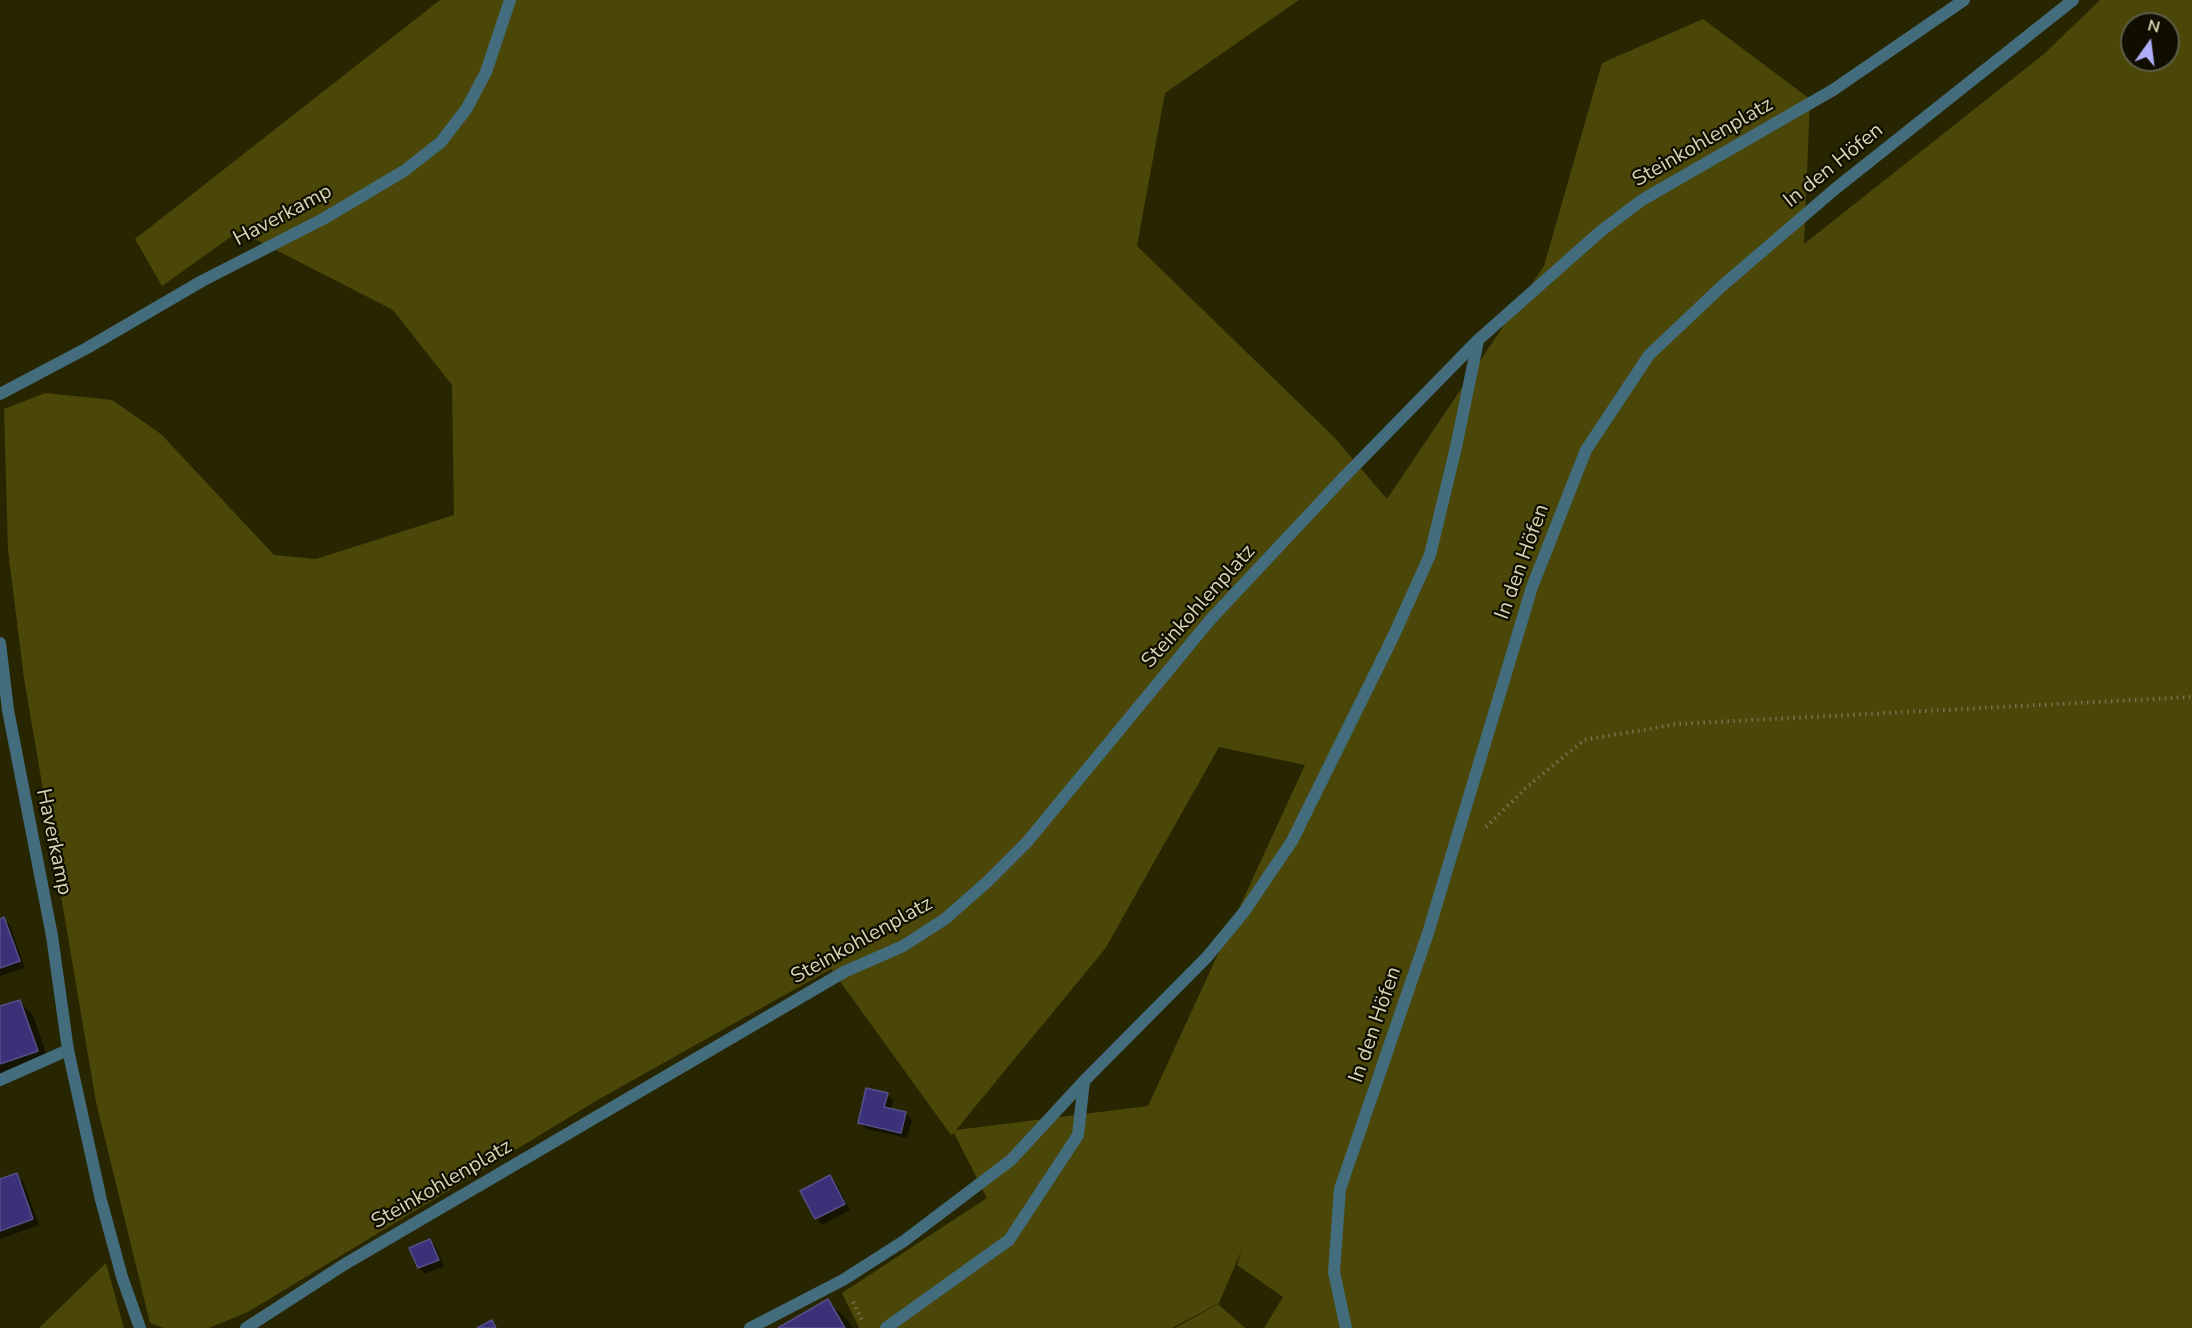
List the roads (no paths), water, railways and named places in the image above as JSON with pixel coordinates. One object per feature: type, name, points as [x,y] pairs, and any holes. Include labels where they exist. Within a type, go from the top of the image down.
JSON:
[{"type":"street","name":"Haverkamp","points":[[0,394],[87,348],[202,281],[323,219],[404,171],[441,141],[467,108],[486,72],[510,0]]},
{"type":"street","name":"Steinkohlenplatz","points":[[246,1328],[345,1264],[834,978],[903,946],[945,920],[1027,842],[1210,620],[1343,478],[1478,340],[1601,231],[1642,200],[1833,90],[1964,0]]},
{"type":"street","name":"In den Höfen","points":[[1346,1328],[1334,1272],[1340,1190],[1428,933],[1532,587],[1586,450],[1649,355],[1722,286],[1835,189],[2073,0]]},
{"type":"street","points":[[750,1328],[843,1280],[904,1241],[1011,1160],[1084,1081],[1207,957],[1244,912],[1292,841],[1393,637],[1430,555],[1456,447],[1478,340]]},
{"type":"street","name":"Haverkamp","points":[[0,643],[8,710],[52,936],[68,1050],[101,1200],[122,1277],[140,1328]]},
{"type":"street","points":[[0,1080],[68,1050]]},
{"type":"street","points":[[886,1328],[1009,1240],[1078,1135],[1084,1081]]}]
